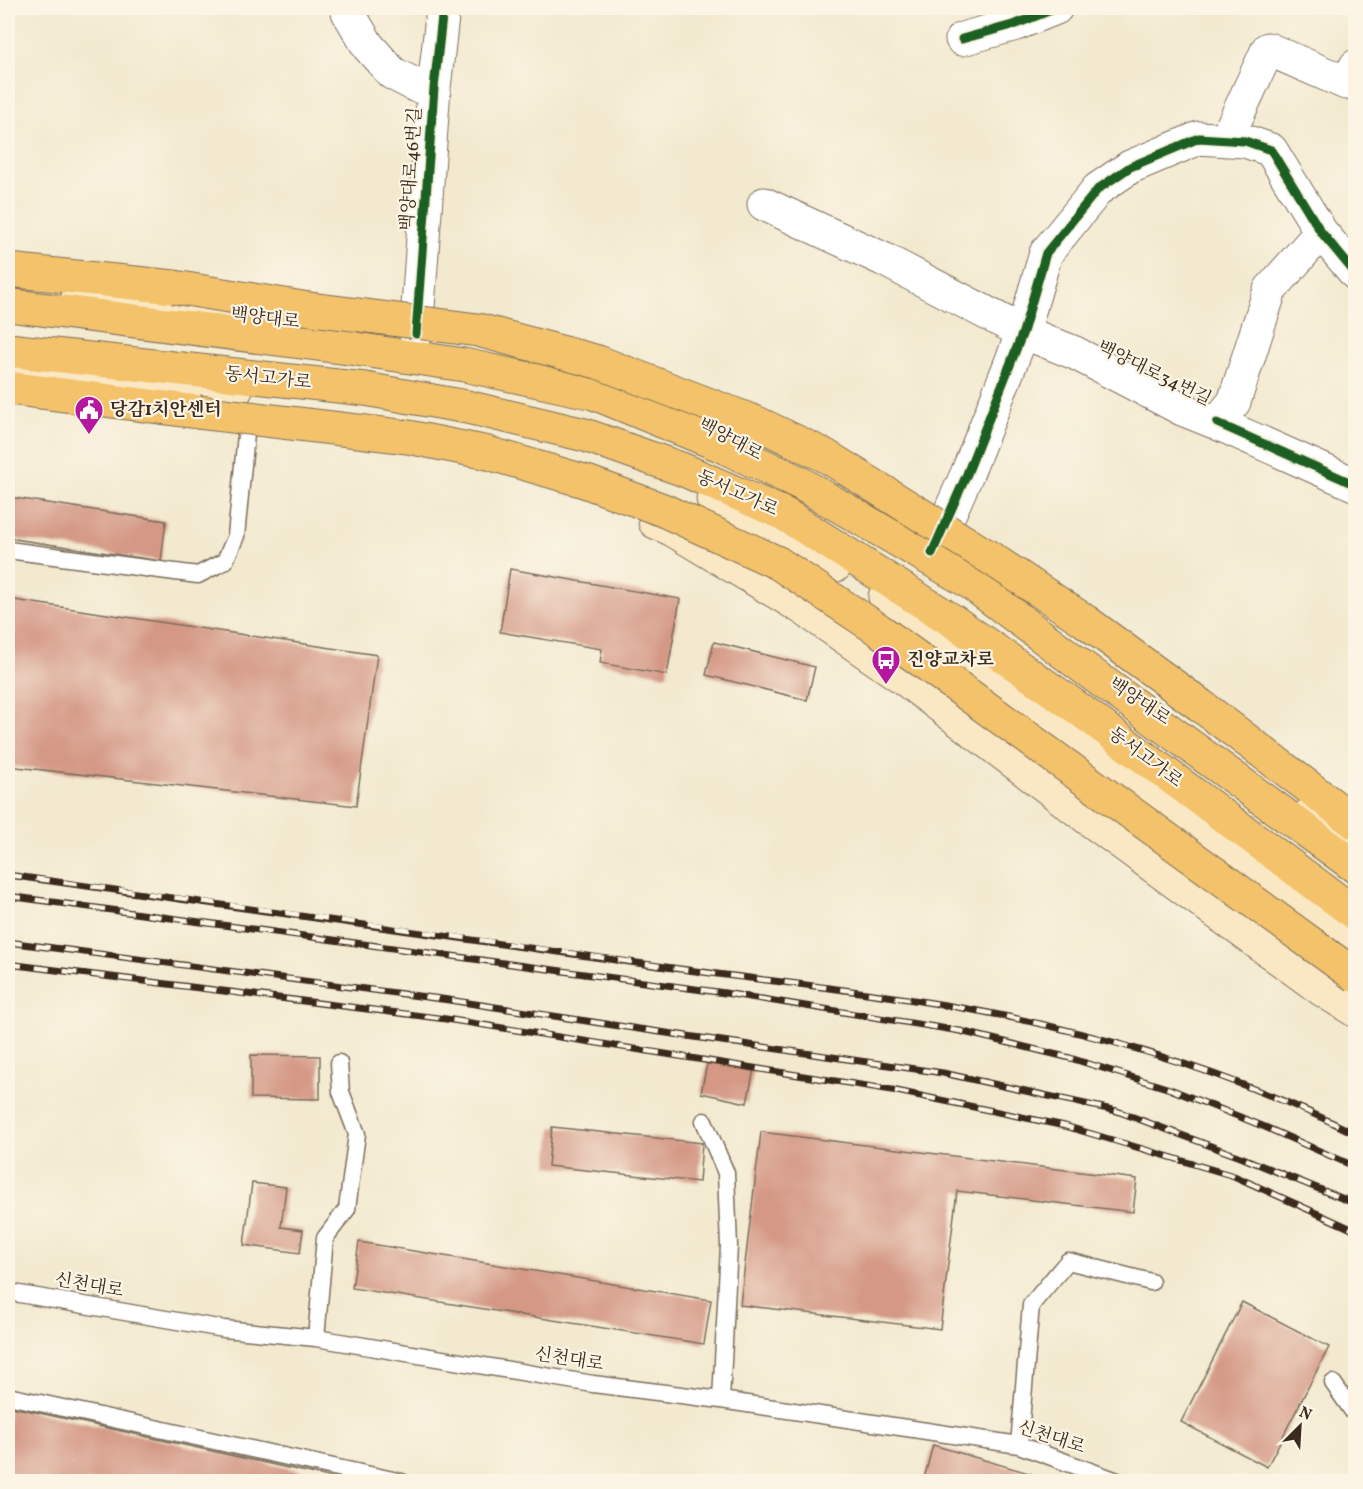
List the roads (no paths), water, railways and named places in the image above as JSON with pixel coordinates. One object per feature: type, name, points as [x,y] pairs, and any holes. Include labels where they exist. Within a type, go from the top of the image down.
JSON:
[{"type":"highway","points":[[8,270],[174,287],[303,308],[478,330],[598,363],[757,423],[826,456],[1020,577],[1085,621],[1200,705],[1356,823]]},
{"type":"highway","name":"동서고가로","points":[[8,305],[464,365],[594,393],[709,440],[801,483],[971,583],[1110,688],[1356,867]]},
{"type":"highway","name":"동서고가로","points":[[8,350],[365,389],[467,407],[585,435],[684,471],[784,514],[953,621],[1072,704],[1356,914]]},
{"type":"highway","points":[[8,388],[408,437],[488,453],[584,481],[663,510],[778,563],[879,630],[1356,976]]},
{"type":"main road","name":"백양대로","points":[[8,281],[279,322],[416,334],[543,361],[594,378],[688,418],[932,553],[1109,682],[1356,846]]},
{"type":"main road","points":[[8,366],[160,384],[401,404],[515,427],[609,459],[724,503],[816,552],[935,629],[1356,940]]},
{"type":"main road","points":[[160,384],[249,404],[559,482],[673,530],[801,607],[906,680],[1093,822],[1312,982],[1356,1011]]},
{"type":"street","points":[[347,8],[368,46],[392,73],[417,86],[434,88]]},
{"type":"street","name":"백양대로46번길","points":[[416,334],[434,88],[443,8]]},
{"type":"street","points":[[962,39],[1016,24],[1056,8]]},
{"type":"street","points":[[1226,140],[1268,49],[1346,83],[1356,66]]},
{"type":"street","points":[[932,553],[967,474],[1023,332],[1046,253],[1098,189],[1130,167],[1199,138],[1245,141],[1271,150],[1321,231],[1356,274]]},
{"type":"street","name":"백양대로34번길","points":[[764,204],[883,259],[1023,332],[1075,353],[1182,409],[1217,423],[1234,402],[1270,290],[1321,231]]},
{"type":"street","points":[[1217,423],[1356,485]]},
{"type":"lane","points":[[8,550],[198,575],[225,561],[236,536],[249,404]]},
{"type":"lane","points":[[316,1338],[325,1238],[347,1209],[357,1134],[341,1092],[339,1064]]},
{"type":"lane","points":[[704,1121],[726,1173],[729,1246],[721,1400]]},
{"type":"lane","points":[[1019,1445],[1031,1305],[1068,1261],[1152,1281]]},
{"type":"lane","name":"신천대로","points":[[8,1292],[224,1329],[316,1338],[593,1384],[721,1400],[1019,1445],[1120,1482]]},
{"type":"lane","points":[[1333,1383],[1356,1416]]},
{"type":"lane","points":[[8,1396],[402,1482]]},
{"type":"railway","points":[[8,875],[860,992],[976,1011],[1032,1022],[1143,1051],[1252,1088],[1356,1134]]},
{"type":"railway","points":[[8,896],[725,993],[960,1031],[1070,1058],[1170,1089],[1356,1167]]},
{"type":"railway","points":[[8,942],[449,1000],[943,1073],[1117,1111],[1243,1158],[1356,1204]]},
{"type":"railway","points":[[8,964],[446,1019],[892,1090],[1065,1126],[1234,1176],[1356,1231]]},
{"type":"place","name":"당감1치안센터","points":[[89,436]]},
{"type":"place","name":"진양교차로","points":[[886,686]]}]
